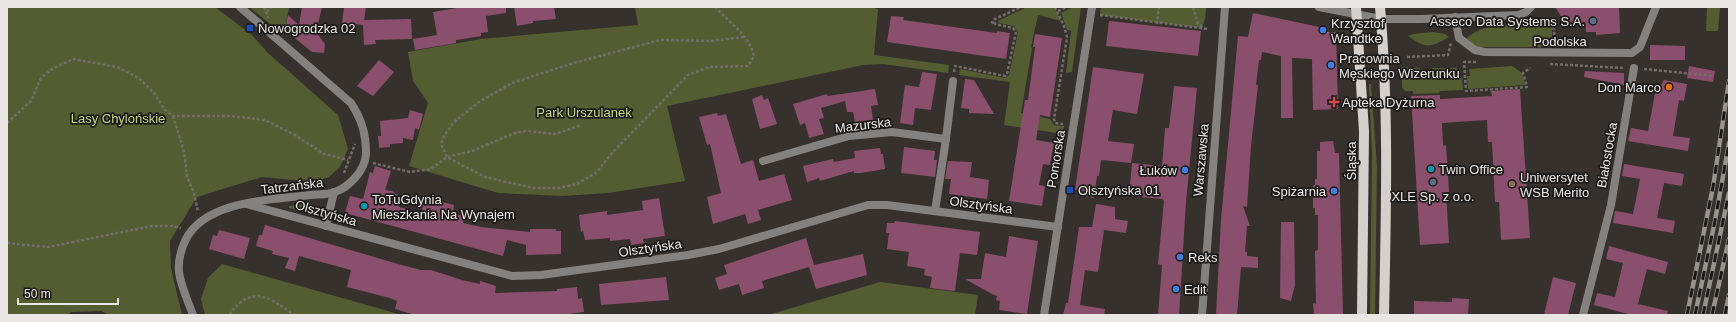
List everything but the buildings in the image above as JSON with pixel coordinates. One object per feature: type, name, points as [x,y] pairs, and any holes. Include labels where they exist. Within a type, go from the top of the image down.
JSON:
[{"type":"main road","points":[[1380,7],[1384,56],[1384,315]]},
{"type":"main road","name":"Śląska","points":[[1357,11],[1364,131],[1362,315]]},
{"type":"street","name":"Tatrzańska","points":[[193,315],[183,289],[179,272],[181,254],[192,231],[199,224],[222,209],[246,204],[334,192],[351,182],[362,170],[366,158],[364,129],[359,116],[342,93],[240,7]]},
{"type":"street","name":"Pomorska","points":[[1044,315],[1092,7]]},
{"type":"street","name":"Warszawska","points":[[1202,315],[1225,7]]},
{"type":"street","points":[[1319,7],[1357,11],[1381,19],[1519,15],[1526,12],[1531,7]]},
{"type":"street","name":"Podolska","points":[[1455,17],[1459,38],[1475,50],[1485,52],[1632,53],[1640,47],[1656,7]]},
{"type":"street","name":"Białostocka","points":[[1584,315],[1611,205],[1634,68]]},
{"type":"street","points":[[935,211],[953,81]]},
{"type":"street","name":"Mazurska","points":[[763,161],[849,136],[892,132],[946,139]]},
{"type":"street","points":[[326,226],[334,192]]},
{"type":"street","name":"Olsztyńska","points":[[246,204],[512,276],[528,276],[688,255],[719,249],[868,205],[886,205],[1058,227]]},
{"type":"path","points":[[264,7],[267,12],[271,7]]},
{"type":"path","points":[[715,7],[744,37],[752,46],[754,56],[748,66],[709,67],[688,75],[612,154],[596,173],[577,184],[559,188],[540,188],[510,183],[485,177],[447,157],[441,144],[444,136],[454,122],[479,102],[512,83],[570,64],[660,40],[710,41],[744,37]]},
{"type":"path","points":[[995,23],[996,19],[1021,7]]},
{"type":"path","points":[[1056,7],[1067,37],[1054,119],[1055,123],[1066,125]]},
{"type":"path","points":[[1058,11],[1067,7]]},
{"type":"path","points":[[1157,24],[1159,7]]},
{"type":"path","points":[[1098,14],[1157,24],[1207,29],[1198,24],[1193,7]]},
{"type":"path","points":[[953,81],[955,66],[1005,76],[1007,74],[1016,32],[1013,28],[991,22]]},
{"type":"path","points":[[1553,22],[1555,46]]},
{"type":"path","points":[[1407,57],[1448,55],[1451,43]]},
{"type":"path","points":[[7,123],[31,101],[41,78],[52,69],[73,59],[117,67],[139,78],[155,94],[164,109],[173,116],[184,152],[187,177],[194,193],[199,224]]},
{"type":"path","points":[[1478,62],[1464,62],[1466,91],[1527,87],[1523,73],[1530,68]]},
{"type":"path","points":[[1548,64],[1634,68],[1713,76]]},
{"type":"path","points":[[173,116],[232,116],[265,120],[295,135],[324,154],[348,160]]},
{"type":"path","points":[[371,162],[410,172],[431,169],[447,157],[472,151],[514,133],[527,132],[555,134],[581,125]]},
{"type":"path","points":[[7,243],[48,247],[152,226],[172,226],[192,231]]},
{"type":"path","points":[[230,315],[231,312],[245,299],[256,295],[269,298],[294,315]]},
{"type":"green space","name":"Lasy Chylońskie","points":[[7,7],[215,7],[252,35],[268,53],[338,115],[348,149],[340,167],[329,177],[314,182],[262,177],[197,197],[170,241],[171,268],[182,315],[108,315],[102,311],[71,312],[68,315],[7,315]]},
{"type":"green space","points":[[249,7],[289,7],[284,35]]},
{"type":"green space","name":"Park Urszulanek","points":[[635,7],[871,7],[878,9],[874,55],[949,65],[948,73],[883,64],[863,65],[667,106],[685,181],[608,193],[563,196],[498,193],[409,166],[428,103],[413,81],[408,52],[481,39],[638,25]]},
{"type":"green space","points":[[1027,7],[1054,7],[1061,21],[1038,15],[1031,47],[1021,113],[1050,119],[1054,125],[1064,126],[1063,134],[1004,125],[1010,82],[959,75],[960,69],[1005,78],[1009,75],[1018,32],[1014,26],[999,23],[998,21]]},
{"type":"green space","points":[[1073,7],[1081,7],[1072,72],[1066,73],[1071,31],[1067,30],[1061,13]]},
{"type":"green space","points":[[1101,7],[1206,7],[1205,18],[1201,28],[1100,15]]},
{"type":"green space","points":[[1707,7],[1720,7],[1718,31],[1706,31]]},
{"type":"green space","points":[[1552,24],[1551,47],[1476,47],[1470,43],[1467,38],[1476,32],[1496,25]]},
{"type":"green space","points":[[1433,32],[1445,34],[1449,37],[1428,46],[1419,43],[1408,36],[1413,34]]},
{"type":"green space","points":[[1512,66],[1522,73],[1525,85],[1468,89],[1467,76],[1470,76],[1469,69]]},
{"type":"green space","points":[[1402,67],[1420,68],[1421,75],[1432,74],[1432,68],[1457,68],[1458,76],[1462,77],[1463,90],[1413,94],[1413,91],[1405,91],[1402,87]]},
{"type":"green space","points":[[1369,84],[1371,84],[1377,166],[1375,315],[1370,315],[1372,154]]},
{"type":"green space","points":[[303,204],[320,210],[319,216],[289,208],[289,206]]},
{"type":"green space","points":[[222,264],[402,315],[205,315],[201,299],[208,278]]},
{"type":"green space","points":[[880,282],[978,295],[975,315],[768,315]]},
{"type":"railway","points":[[1687,315],[1713,187],[1729,81]]},
{"type":"railway","points":[[1695,315],[1715,221],[1729,143]]},
{"type":"railway","points":[[1703,315],[1729,193]]},
{"type":"railway","points":[[1712,315],[1729,239]]},
{"type":"railway","points":[[1725,315],[1729,295]]},
{"type":"place","name":"Asseco Data Systems S.A.","points":[[1593,21]]},
{"type":"place","name":"Nowogrodzka 02","points":[[250,28]]},
{"type":"place","name":"Krzysztof Wandtke","points":[[1323,30]]},
{"type":"place","name":"Pracownia Męskiego Wizerunku","points":[[1331,65]]},
{"type":"place","name":"Don Marco","points":[[1669,87]]},
{"type":"place","name":"Apteka Dyżurna","points":[[1334,102]]},
{"type":"place","name":"Twin Office","points":[[1431,169]]},
{"type":"place","name":"Łuków","points":[[1185,170]]},
{"type":"place","name":"XLE Sp. z o.o.","points":[[1433,182]]},
{"type":"place","name":"Uniwersytet WSB Merito","points":[[1512,184]]},
{"type":"place","name":"Olsztyńska 01","points":[[1070,190]]},
{"type":"place","name":"Spiżarnia","points":[[1334,191]]},
{"type":"place","name":"ToTuGdynia Mieszkania Na Wynajem","points":[[364,206]]},
{"type":"place","name":"Reks","points":[[1180,257]]},
{"type":"place","name":"Edit","points":[[1176,289]]}]
